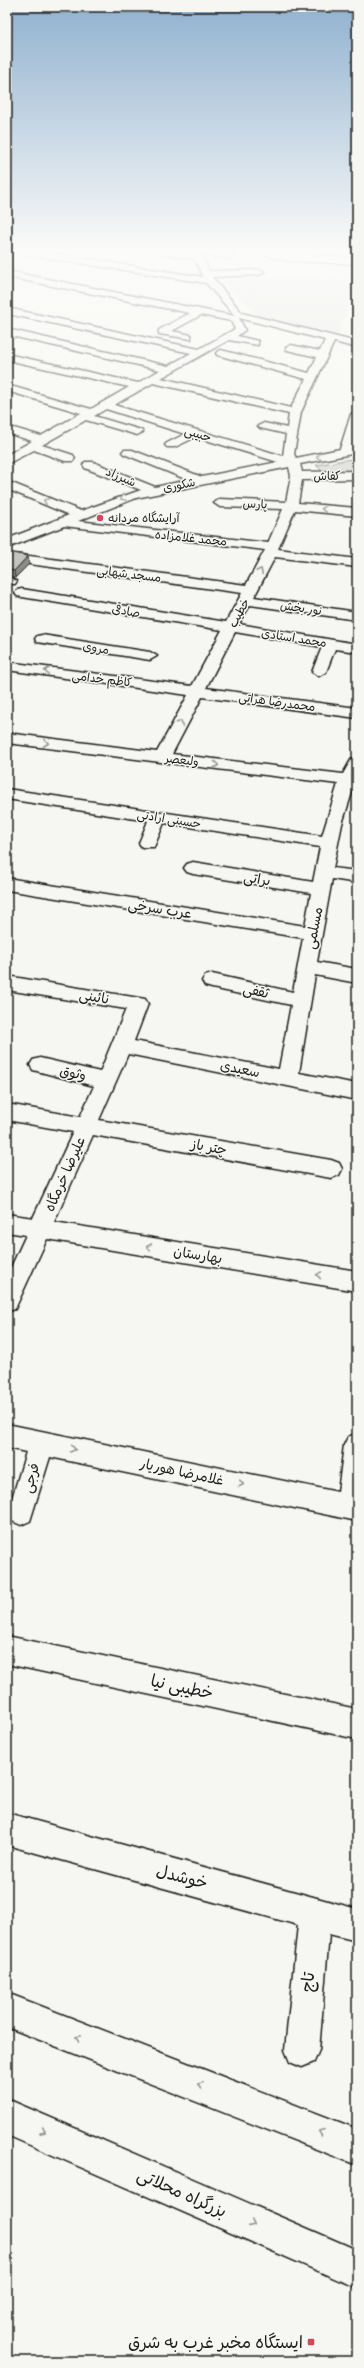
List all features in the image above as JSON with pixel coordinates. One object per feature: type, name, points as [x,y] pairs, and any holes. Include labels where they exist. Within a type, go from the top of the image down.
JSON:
[{"type":"main road","points":[[27,362],[138,386]]},
{"type":"main road","points":[[135,362],[168,369]]},
{"type":"main road","points":[[7,460],[39,443],[86,414],[182,362]]},
{"type":"main road","points":[[253,362],[312,377]]},
{"type":"main road","name":"خطیب","points":[[162,758],[272,549],[290,506],[297,476],[294,463],[288,454],[295,412],[320,362]]},
{"type":"main road","points":[[150,379],[234,403],[246,401],[295,412]]},
{"type":"main road","points":[[7,388],[137,432]]},
{"type":"main road","points":[[234,403],[251,388]]},
{"type":"main road","points":[[258,404],[273,394]]},
{"type":"main road","name":"حبیبی","points":[[103,405],[294,463]]},
{"type":"main road","points":[[351,450],[357,414]]},
{"type":"main road","points":[[264,426],[291,432]]},
{"type":"main road","points":[[7,429],[68,458]]},
{"type":"main road","points":[[171,445],[195,433]]},
{"type":"main road","name":"شکوری","points":[[7,544],[82,516],[133,494],[294,463],[351,450]]},
{"type":"main road","points":[[128,452],[201,480]]},
{"type":"main road","name":"شیرزاد","points":[[89,465],[152,490]]},
{"type":"main road","name":"کفاش","points":[[297,476],[357,475]]},
{"type":"main road","points":[[7,485],[82,516]]},
{"type":"main road","points":[[7,496],[19,490]]},
{"type":"main road","name":"پارس","points":[[220,503],[290,506],[357,512]]},
{"type":"main road","name":"محمد غلامزاده","points":[[62,523],[272,549],[357,563]]},
{"type":"main road","name":"مسجد شهابی","points":[[7,557],[44,568],[248,595]]},
{"type":"main road","name":"صادقی","points":[[27,588],[230,629]]},
{"type":"main road","name":"نور بخش","points":[[248,595],[357,616]]},
{"type":"main road","name":"محمد استادی","points":[[230,629],[357,648]]},
{"type":"main road","name":"مروی","points":[[42,639],[150,656]]},
{"type":"main road","points":[[319,672],[330,644]]},
{"type":"main road","points":[[111,680],[124,652]]},
{"type":"main road","name":"کاظم خدامی","points":[[7,666],[197,691]]},
{"type":"main road","name":"محمدرضا هراتی","points":[[197,691],[357,713]]},
{"type":"main road","name":"ولیعصر","points":[[7,738],[352,780]]},
{"type":"main road","name":"مسلمی","points":[[288,1078],[312,933],[330,843],[357,763]]},
{"type":"main road","name":"حسینی ارادتی","points":[[7,794],[330,843]]},
{"type":"main road","points":[[148,843],[158,817]]},
{"type":"main road","name":"براتی","points":[[192,868],[323,881],[357,877]]},
{"type":"main road","name":"عرب سرخی","points":[[7,884],[312,933]]},
{"type":"main road","points":[[306,967],[357,976]]},
{"type":"main road","name":"ثقفی","points":[[212,981],[301,1000]]},
{"type":"main road","name":"نائینی","points":[[7,983],[138,1004],[122,1046]]},
{"type":"main road","name":"سعیدی","points":[[122,1046],[357,1092]]},
{"type":"main road","name":"علیرضا خرمگاه","points":[[7,1302],[122,1046]]},
{"type":"main road","name":"وثوق","points":[[40,1065],[106,1081]]},
{"type":"main road","name":"چتر باز","points":[[7,1112],[331,1169]]},
{"type":"main road","name":"بهارستان","points":[[7,1223],[357,1281]]},
{"type":"main road","name":"غلامرضا هوریار","points":[[7,1436],[353,1507]]},
{"type":"main road","name":"فرجی","points":[[21,1512],[41,1443]]},
{"type":"main road","points":[[353,1507],[357,1445]]},
{"type":"main road","name":"خطیبی نیا","points":[[7,1650],[357,1724]]},
{"type":"main road","name":"خوشدل","points":[[7,1829],[357,1925]]},
{"type":"main road","name":"تاج","points":[[302,2050],[315,1914]]},
{"type":"main road","points":[[7,2010],[357,2147]]},
{"type":"main road","name":"بزرگراه محلاتی","points":[[7,2117],[357,2269]]},
{"type":"shaded area","points":[[357,458],[357,470],[322,471],[316,465]]},
{"type":"building","points":[[7,552],[28,556],[14,571],[7,569]]},
{"type":"place","name":"آرایشگاه مردانه","points":[[100,518]]},
{"type":"place","name":"ایستگاه مخبر غرب به شرق","points":[[311,2342]]}]
